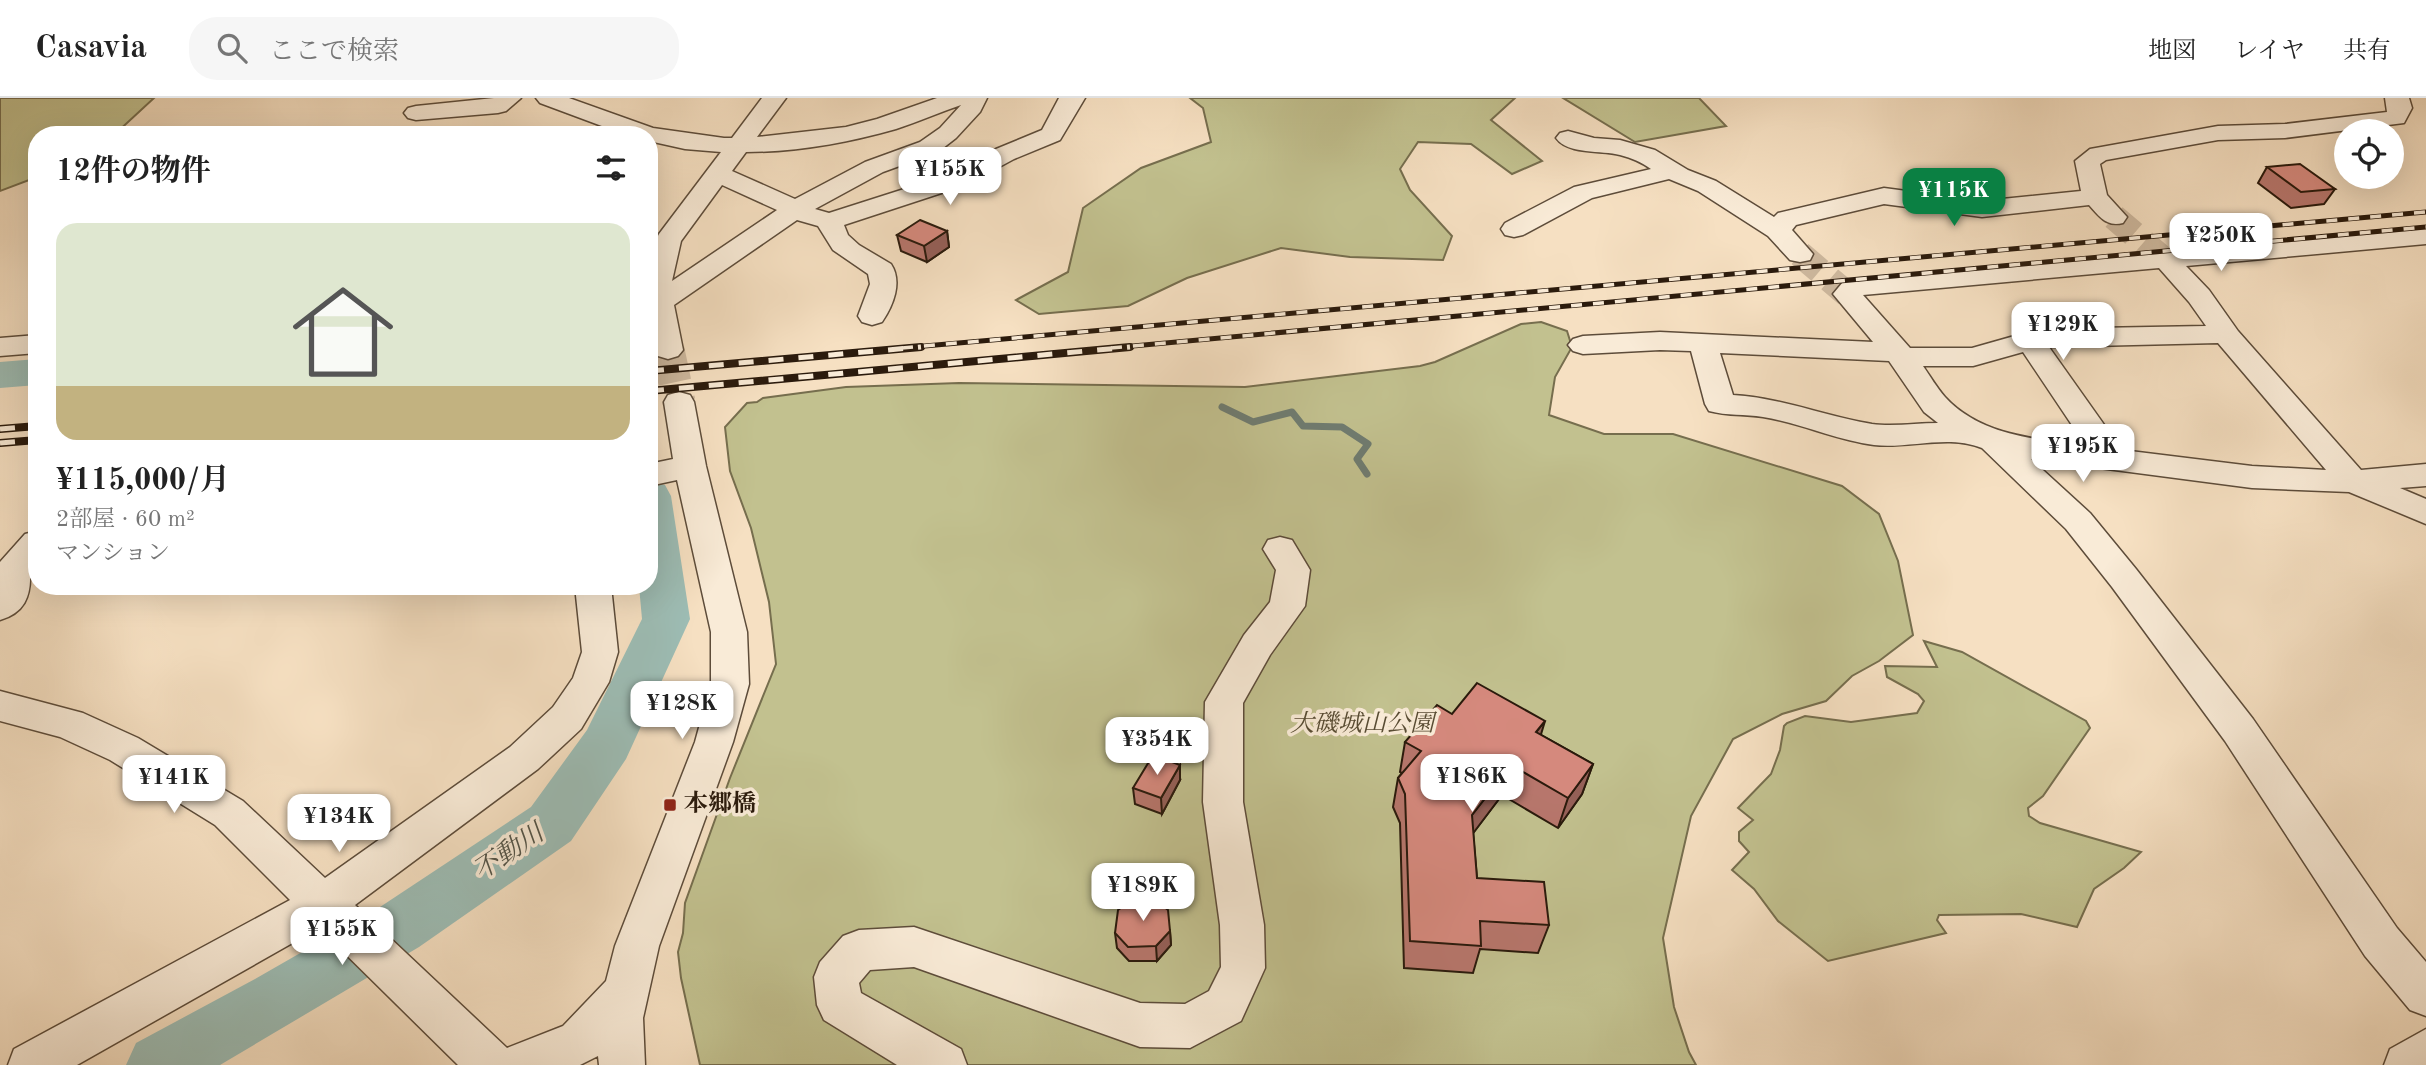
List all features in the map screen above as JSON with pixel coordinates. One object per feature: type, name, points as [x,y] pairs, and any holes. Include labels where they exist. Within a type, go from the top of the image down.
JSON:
[{"type":"street","points":[[416,113],[498,106],[509,98]]},
{"type":"street","points":[[548,98],[624,126]]},
{"type":"street","points":[[658,267],[668,240],[774,98]]},
{"type":"street","points":[[658,137],[694,143],[737,146],[811,138],[873,127],[922,113],[957,98]]},
{"type":"street","points":[[658,300],[796,209],[874,167],[929,147],[948,133],[972,107],[975,98]]},
{"type":"street","points":[[1023,147],[1038,131],[1045,98]]},
{"type":"street","points":[[717,174],[811,217],[830,220],[957,180],[1052,135],[1068,102],[1073,98]]},
{"type":"street","points":[[2114,217],[2095,197],[2087,161],[2099,155],[2218,133],[2285,131],[2396,118],[2398,106],[2426,117]]},
{"type":"street","points":[[446,126],[452,110]]},
{"type":"street","points":[[1568,138],[1592,145],[1620,147],[1646,155],[1707,186],[1777,230],[1800,254]]},
{"type":"street","points":[[1514,229],[1583,192],[1673,171]]},
{"type":"street","points":[[1777,230],[1787,219],[1884,195],[1982,209],[2095,197]]},
{"type":"street","points":[[830,220],[832,233],[845,248],[881,270],[884,284],[872,316]]},
{"type":"street","points":[[2426,236],[2172,262],[1853,288],[1847,294],[1900,354],[1936,405],[1982,437],[2078,521],[2239,730],[2381,942],[2426,995]]},
{"type":"street","points":[[2172,262],[2218,323],[2353,481],[2426,512]]},
{"type":"street","points":[[658,316],[668,350]]},
{"type":"street","points":[[1583,345],[1703,342],[1973,357],[2039,338],[2218,323]]},
{"type":"street","points":[[2030,340],[2111,459]]},
{"type":"street","points":[[1703,342],[1720,404],[1766,407],[1826,425],[1876,435],[1982,437],[2201,471],[2325,482],[2426,475]]},
{"type":"street","points":[[0,347],[28,345]]},
{"type":"street","points":[[622,1065],[620,1018],[637,946],[714,742],[730,684],[729,632],[672,470],[678,402]]},
{"type":"street","points":[[944,1065],[840,1005],[836,977],[859,950],[914,947],[1140,1025],[1191,1026],[1225,1006],[1243,968],[1242,925],[1223,802],[1224,702],[1257,645],[1287,606],[1293,570],[1280,549]]},
{"type":"street","points":[[0,607],[13,592],[13,570],[28,553]]},
{"type":"street","points":[[31,1065],[331,911],[524,758],[567,718],[590,682],[600,652],[594,595]]},
{"type":"street","points":[[0,706],[69,724],[124,749],[229,813],[491,1065]]},
{"type":"street","points":[[521,1065],[579,1043],[626,992]]},
{"type":"street","points":[[2407,1065],[2426,1052]]},
{"type":"green space","points":[[0,98],[154,98],[124,126],[28,126],[28,180],[0,191]]},
{"type":"green space","points":[[1190,98],[1515,98],[1491,120],[1542,161],[1512,174],[1471,144],[1418,142],[1400,169],[1410,190],[1452,236],[1443,260],[1350,257],[1281,248],[1187,278],[1128,306],[1039,314],[1016,300],[1068,272],[1083,208],[1141,168],[1211,142],[1203,108]]},
{"type":"green space","points":[[1563,98],[1699,98],[1726,126],[1635,142]]},
{"type":"green space","name":"大磯城山公園","points":[[1541,322],[1567,331],[1572,347],[1555,377],[1549,415],[1604,434],[1673,434],[1842,486],[1879,514],[1898,561],[1913,635],[1879,661],[1852,676],[1826,701],[1782,714],[1733,739],[1691,816],[1663,938],[1674,1007],[1696,1065],[700,1065],[678,952],[683,933],[685,903],[730,778],[776,664],[769,602],[751,528],[730,471],[725,427],[747,403],[763,398],[846,387],[959,383],[1245,387],[1420,366],[1521,324]]},
{"type":"green space","points":[[1924,641],[1962,652],[2086,721],[2090,728],[2043,796],[2028,808],[2029,816],[2040,823],[2141,852],[2094,889],[2077,927],[2021,914],[1939,915],[1937,920],[1946,933],[1828,961],[1778,921],[1754,889],[1732,870],[1749,852],[1739,841],[1739,832],[1753,820],[1738,808],[1771,774],[1787,723],[1805,716],[1851,722],[1917,713],[1924,701],[1918,694],[1887,677],[1885,666],[1937,667]]},
{"type":"building","points":[[2300,164],[2335,189],[2301,192],[2267,167]]},
{"type":"building","points":[[920,220],[947,231],[924,246],[897,235]]},
{"type":"building","points":[[1477,683],[1545,721],[1536,732],[1593,764],[1568,798],[1511,765],[1472,815],[1477,878],[1544,882],[1549,925],[1480,921],[1481,946],[1410,941],[1405,794],[1398,778],[1421,751],[1405,742],[1437,705],[1452,714]]},
{"type":"building","points":[[1153,755],[1180,765],[1161,798],[1133,788]]},
{"type":"building","points":[[1154,899],[1168,910],[1170,931],[1156,946],[1128,947],[1115,933],[1118,910],[1132,900]]},
{"type":"waterway","name":"不動川","points":[[0,375],[28,373]]},
{"type":"waterway","points":[[1222,407],[1253,422],[1292,412],[1303,426],[1342,427],[1368,444],[1357,459],[1367,474]]},
{"type":"waterway","name":"不動川","points":[[158,1065],[277,1000],[398,928],[551,824],[607,744],[666,619],[658,553]]},
{"type":"tunnel","points":[[2114,217],[2171,266]]},
{"type":"tunnel","points":[[1800,254],[1847,294]]},
{"type":"tunnel","points":[[668,350],[679,402]]},
{"type":"railway","points":[[902,348],[2426,212]]},
{"type":"railway","points":[[1111,348],[2426,227]]},
{"type":"railway","points":[[658,370],[921,347]]},
{"type":"railway","points":[[658,390],[1130,347]]},
{"type":"railway","points":[[0,429],[28,427]]},
{"type":"railway","points":[[0,443],[28,441]]},
{"type":"place","name":"本郷橋","points":[[670,805]]}]
